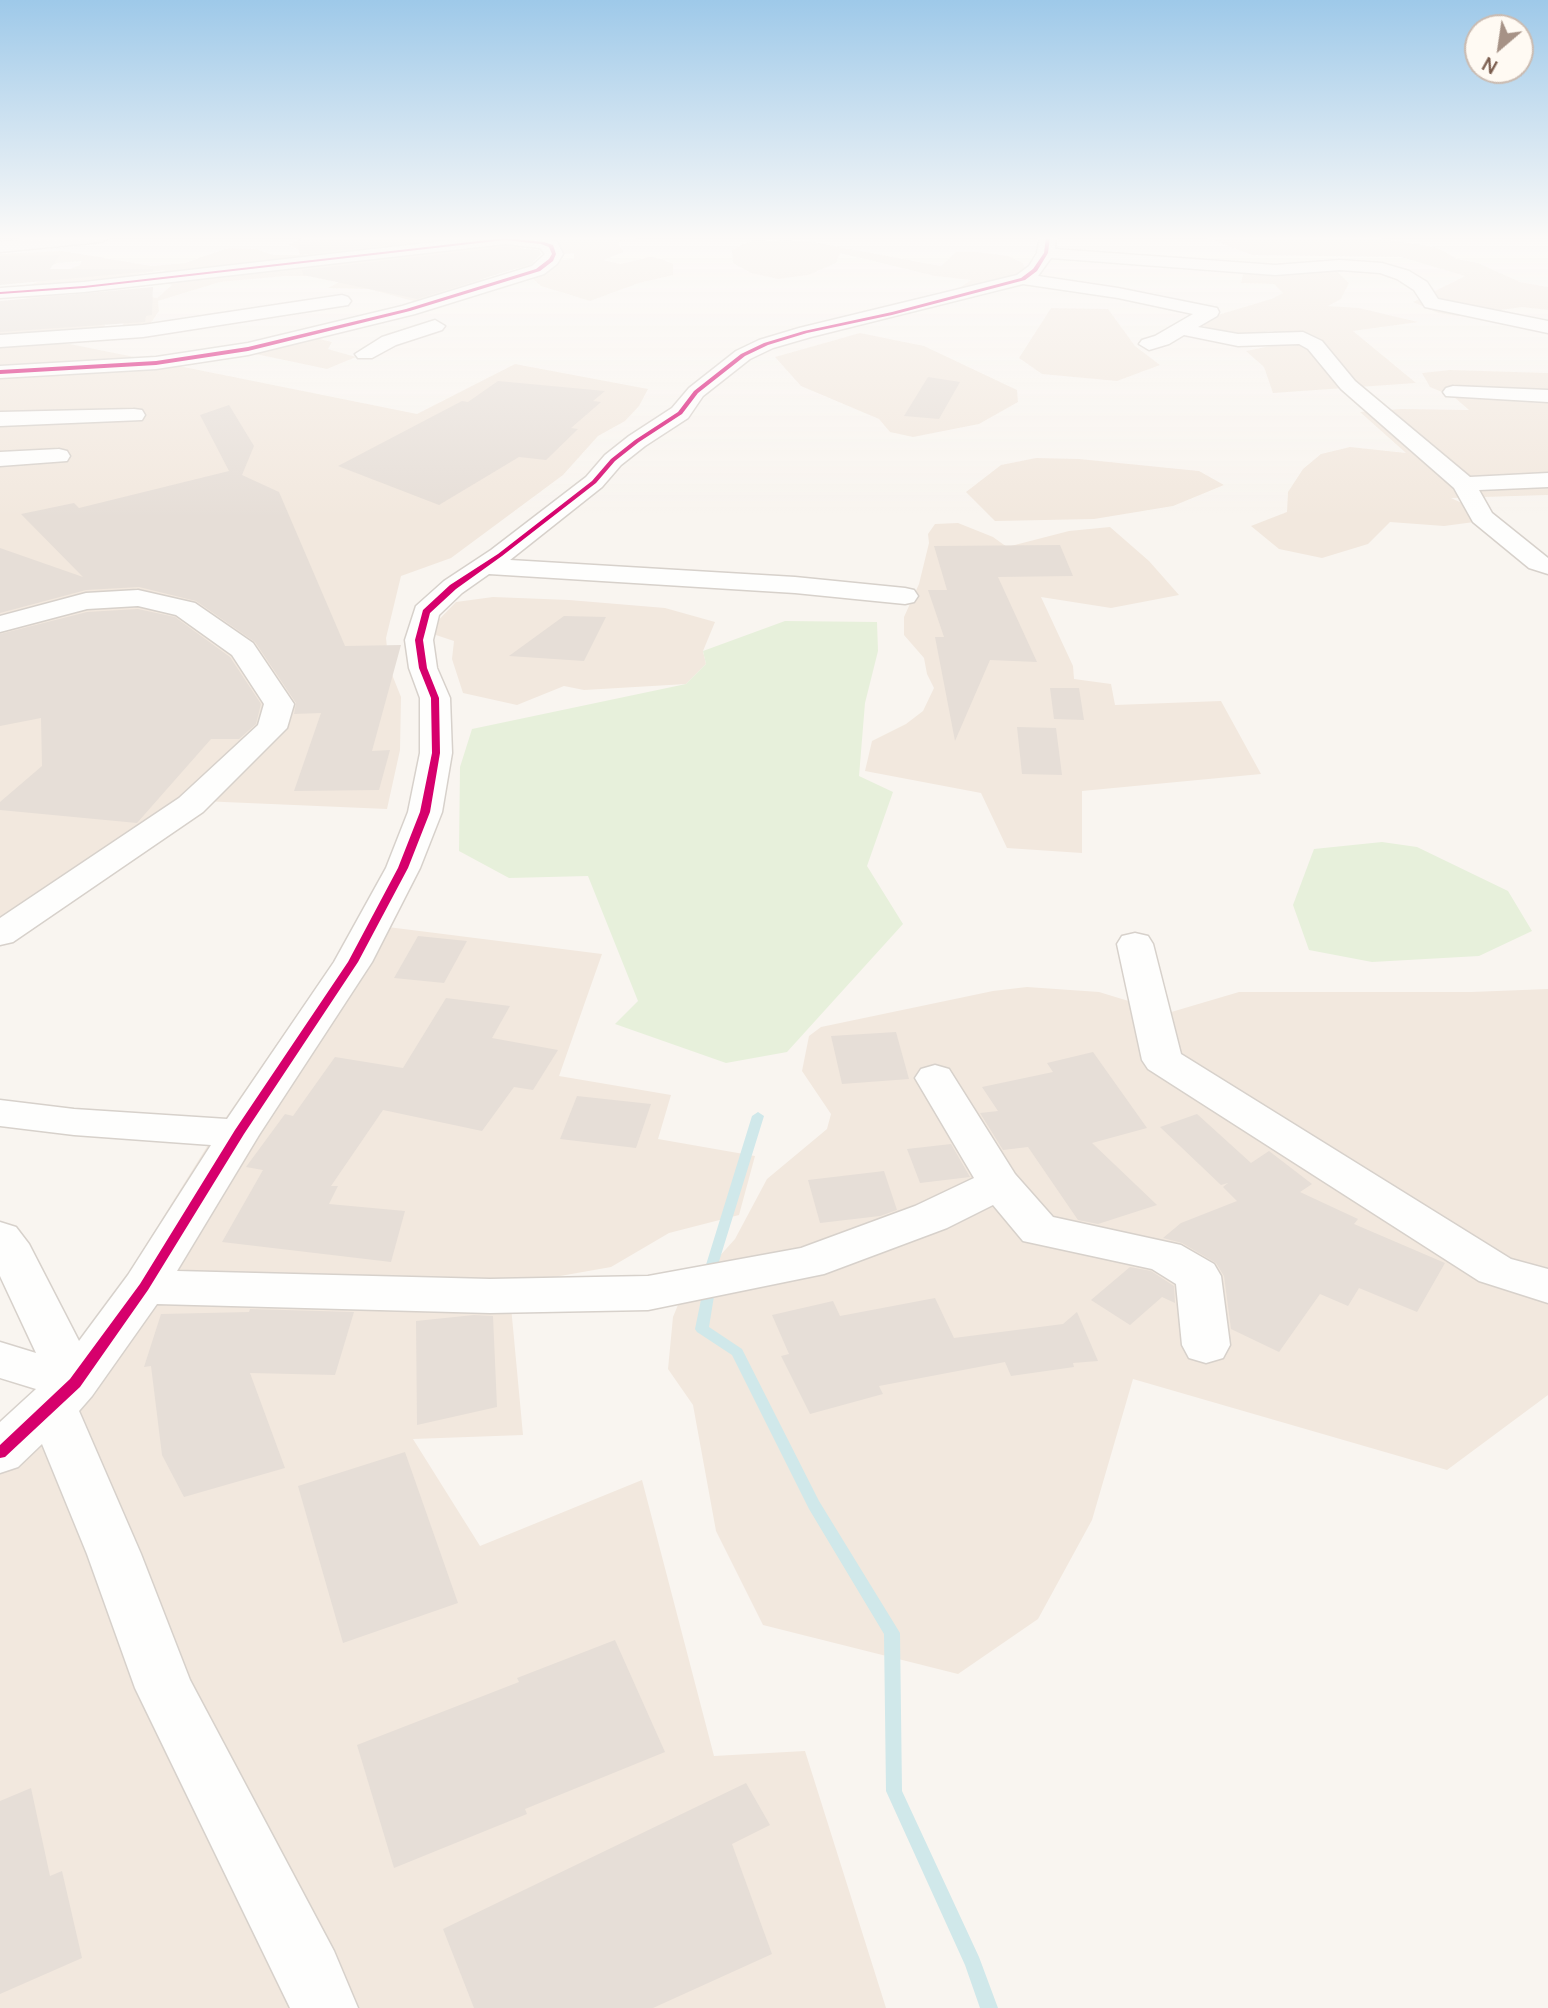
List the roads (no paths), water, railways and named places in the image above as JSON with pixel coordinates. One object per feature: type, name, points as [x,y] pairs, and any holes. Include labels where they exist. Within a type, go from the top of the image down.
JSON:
[{"type":"street","points":[[0,341],[145,331]]},
{"type":"street","points":[[0,372],[195,359],[323,331]]},
{"type":"street","points":[[365,354],[416,331]]},
{"type":"street","points":[[324,2008],[312,1974],[164,1688],[114,1555],[52,1408],[75,1383],[144,1287],[239,1133],[353,962],[403,868],[425,812],[436,752],[436,698],[423,668],[419,640],[426,612],[453,587],[594,482],[613,460],[636,441],[680,414],[696,392],[743,355],[766,344],[812,331]]},
{"type":"street","points":[[1149,344],[1176,331]]},
{"type":"street","points":[[1189,331],[1238,340],[1303,338],[1315,345],[1348,385],[1464,484],[1482,517],[1538,563],[1548,566]]},
{"type":"street","points":[[1453,393],[1548,396]]},
{"type":"street","points":[[0,419],[134,415]]},
{"type":"street","points":[[0,459],[59,456]]},
{"type":"street","points":[[1464,484],[1548,480]]},
{"type":"street","points":[[483,566],[795,585],[905,596]]},
{"type":"street","points":[[0,624],[86,601],[138,598],[185,609],[243,649],[279,704],[272,728],[191,805],[0,934]]},
{"type":"street","points":[[1135,944],[1162,1060],[1495,1270],[1548,1286]]},
{"type":"street","points":[[935,1078],[999,1184],[1039,1230],[1165,1256],[1198,1276],[1206,1345]]},
{"type":"street","points":[[0,1113],[74,1122],[239,1133]]},
{"type":"street","points":[[144,1287],[490,1296],[648,1293],[808,1263],[931,1217],[999,1184]]},
{"type":"street","points":[[0,1238],[13,1255],[75,1383]]},
{"type":"street","points":[[0,1360],[75,1383]]},
{"type":"street","points":[[0,1453],[75,1383]]},
{"type":"waterway","points":[[711,1268],[758,1116]]},
{"type":"waterway","points":[[709,1290],[702,1329],[737,1352],[814,1505],[892,1633],[894,1791],[973,1963],[989,2008]]}]
